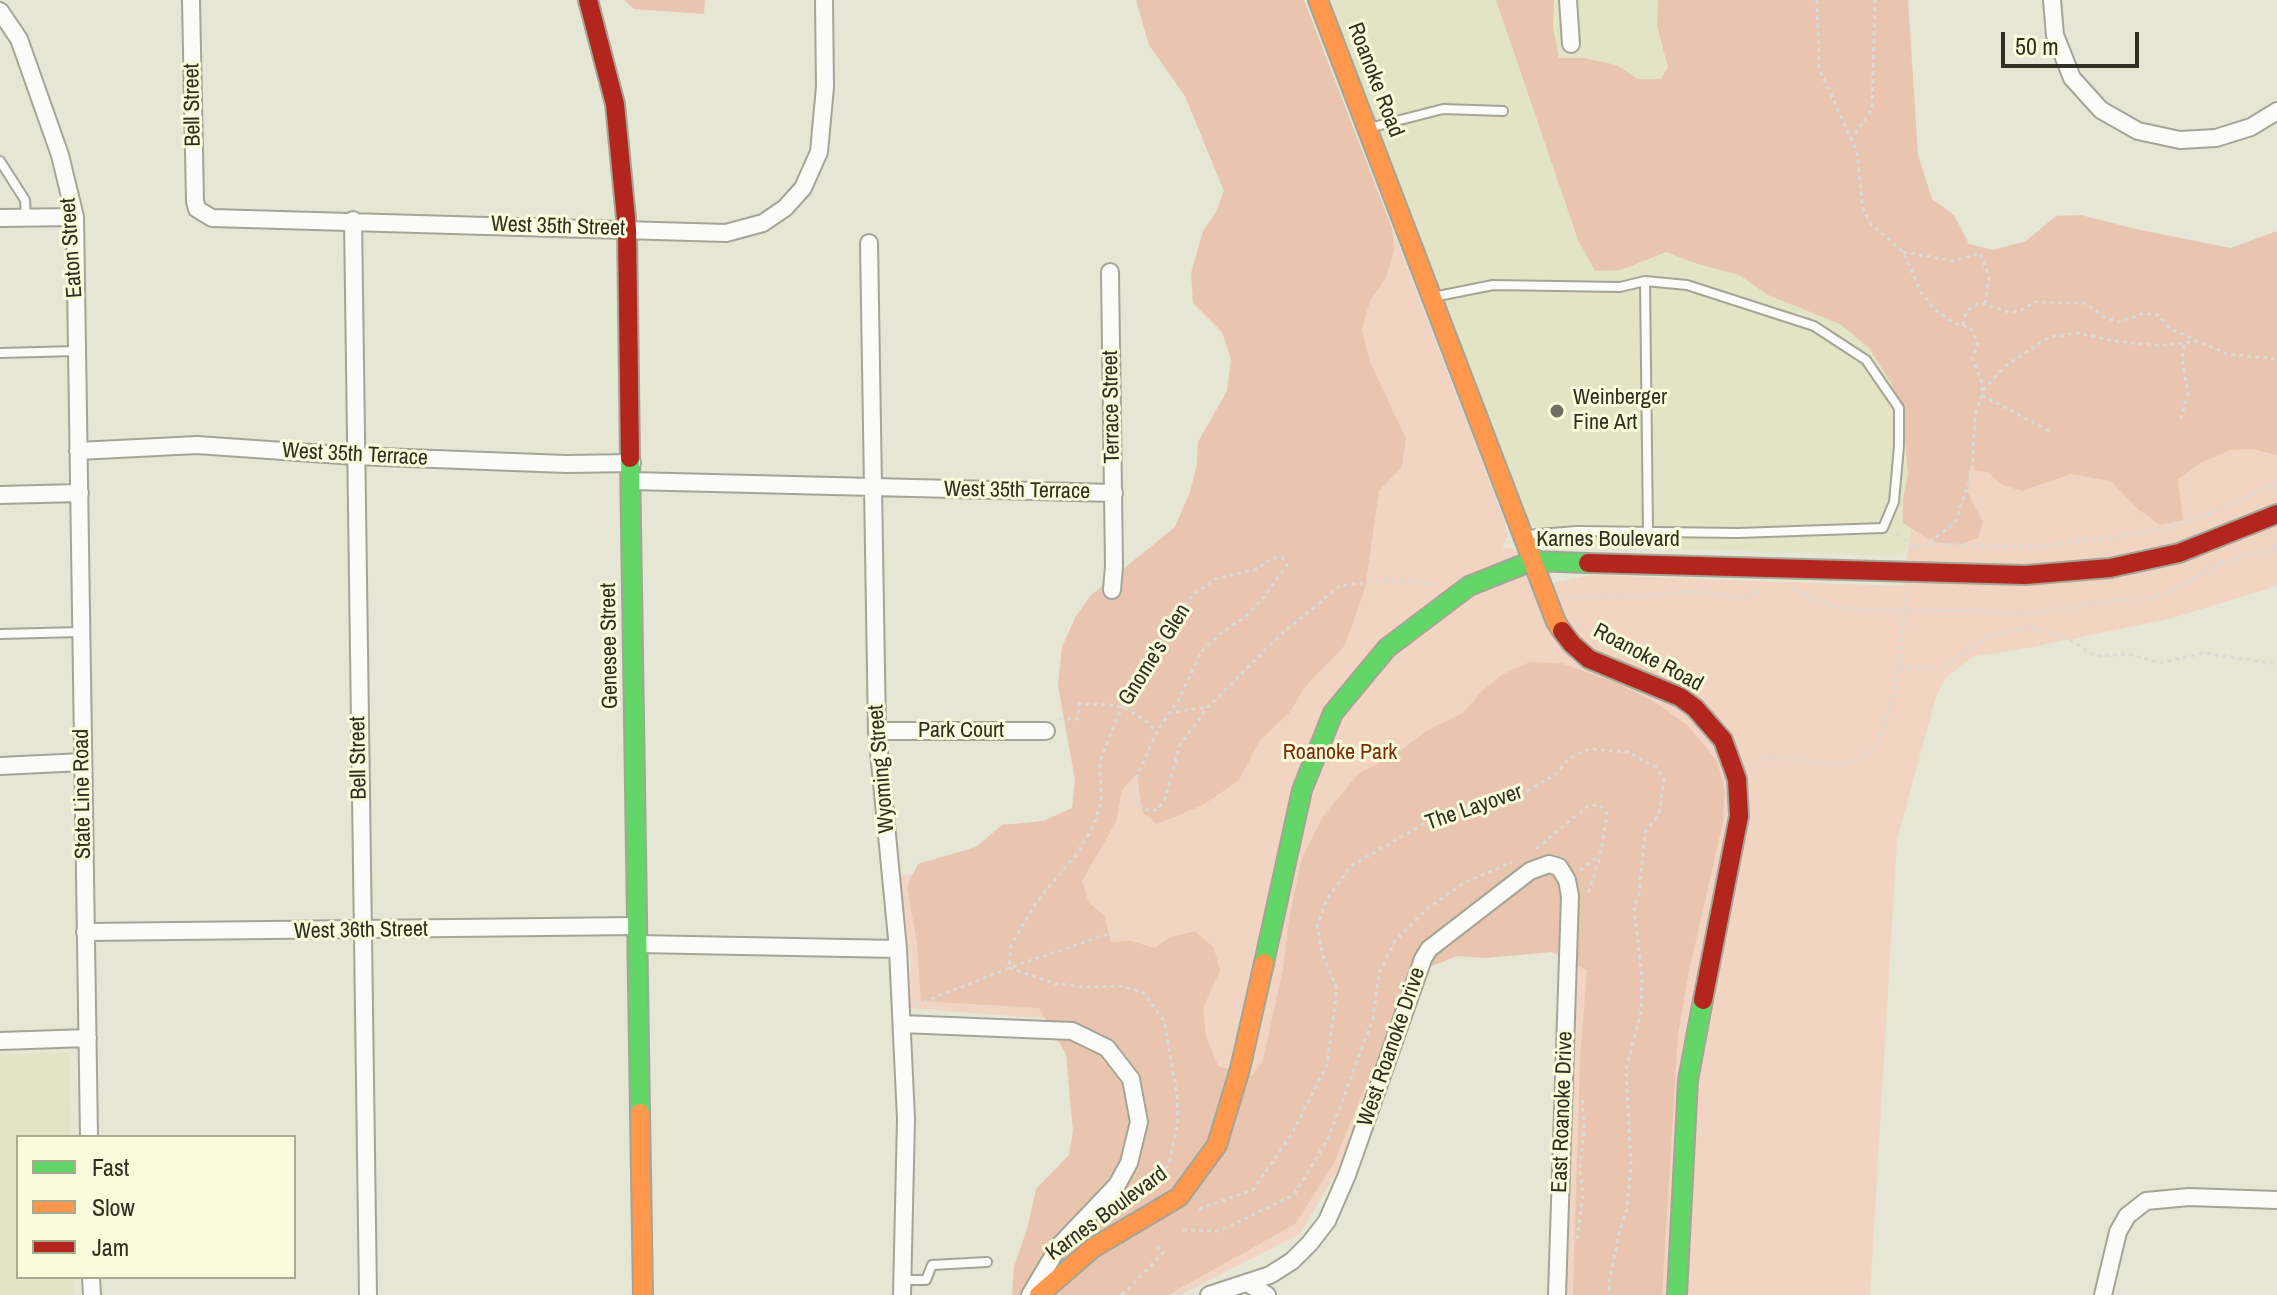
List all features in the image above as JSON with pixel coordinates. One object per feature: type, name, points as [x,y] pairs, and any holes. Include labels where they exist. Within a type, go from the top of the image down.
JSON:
[{"type":"street","name":"Bell Street","points":[[191,0],[197,209]]},
{"type":"street","name":"Genesee Street","points":[[588,0],[615,104],[627,229],[643,1295]]},
{"type":"street","name":"West 35th Street","points":[[197,209],[212,218],[726,233],[763,223],[785,208],[803,188],[819,152],[825,87],[824,0]]},
{"type":"street","name":"Roanoke Road","points":[[1318,0],[1556,622],[1572,644],[1589,659],[1680,697],[1695,708],[1723,740],[1737,779],[1739,816],[1688,1080],[1677,1295]]},
{"type":"street","points":[[1568,0],[1571,44]]},
{"type":"street","points":[[2052,0],[2055,35],[2072,78],[2101,110],[2138,131],[2180,140],[2216,138],[2251,127],[2277,111]]},
{"type":"street","name":"Eaton Street","points":[[0,11],[19,39],[60,155],[75,217],[78,451]]},
{"type":"street","points":[[0,218],[75,217]]},
{"type":"street","name":"Bell Street","points":[[353,220],[368,1295]]},
{"type":"street","name":"Wyoming Street","points":[[869,243],[877,731],[898,949],[906,1119],[902,1288]]},
{"type":"street","name":"Terrace Street","points":[[1110,272],[1114,493],[1112,590]]},
{"type":"street","name":"West 35th Terrace","points":[[78,451],[197,445],[355,456],[566,464],[632,472],[873,487],[1114,493]]},
{"type":"street","name":"State Line Road","points":[[78,451],[89,1135]]},
{"type":"street","points":[[0,495],[80,493]]},
{"type":"street","name":"Karnes Boulevard","points":[[1039,1295],[1093,1248],[1179,1197],[1217,1145],[1240,1069],[1302,790],[1333,713],[1387,648],[1469,586],[1532,561],[2025,575],[2110,568],[2179,553],[2277,514]]},
{"type":"street","name":"Park Court","points":[[877,731],[1049,725]]},
{"type":"street","points":[[0,766],[83,762]]},
{"type":"street","points":[[1540,867],[1549,864],[1559,867],[1567,880]]},
{"type":"street","name":"West Roanoke Drive","points":[[1209,1295],[1270,1275],[1292,1261],[1327,1221],[1347,1175],[1429,949],[1530,871],[1540,867]]},
{"type":"street","name":"East Roanoke Drive","points":[[1557,1295],[1570,896],[1567,880]]},
{"type":"street","name":"West 36th Street","points":[[85,932],[362,931],[638,935],[898,949]]},
{"type":"street","points":[[901,1018],[1072,1031],[1107,1048],[1131,1079],[1139,1122],[1129,1163],[1117,1185],[1059,1246],[1030,1295]]},
{"type":"street","points":[[0,1041],[88,1038]]},
{"type":"street","points":[[2103,1295],[2118,1232],[2127,1216],[2146,1201],[2189,1197],[2277,1200]]},
{"type":"street","points":[[1247,1283],[1267,1295]]},
{"type":"lane","points":[[1368,128],[1443,109],[1503,111]]},
{"type":"lane","points":[[0,161],[4,174],[25,200],[26,217]]},
{"type":"lane","points":[[1432,297],[1493,285],[1620,287],[1645,281],[1687,285],[1814,326],[1866,360],[1899,408],[1894,502],[1883,528],[1738,533],[1577,531],[1522,535]]},
{"type":"lane","points":[[1645,281],[1648,532]]},
{"type":"lane","points":[[0,353],[77,351]]},
{"type":"lane","points":[[0,634],[81,632]]},
{"type":"lane","points":[[902,1288],[926,1280],[932,1265],[987,1262]]},
{"type":"path","points":[[1817,0],[1819,68],[1857,152],[1863,210],[1871,224],[1903,252],[1921,292],[1934,309],[1953,323],[1972,330],[1978,346],[1972,358],[1982,383],[1982,393],[1975,414],[1972,474],[1955,523],[1927,544]]},
{"type":"path","points":[[1850,140],[1872,110],[1875,0]]},
{"type":"path","points":[[1903,252],[1954,261],[1980,253],[1989,277],[1985,304]]},
{"type":"path","points":[[1963,325],[1966,312],[1974,305],[1985,304],[2009,312],[2020,311],[2035,302],[2085,303],[2102,316],[2118,322],[2144,313],[2158,315],[2169,328],[2227,354],[2277,359]]},
{"type":"path","points":[[1982,393],[2008,364],[2050,337],[2079,333],[2114,341],[2161,346],[2198,341]]},
{"type":"path","points":[[2180,419],[2188,394],[2182,357],[2186,336]]},
{"type":"path","points":[[1982,393],[2049,431]]},
{"type":"path","points":[[1758,761],[1783,758],[1835,765],[1850,763],[1865,756],[1880,740],[1887,723],[1899,667],[1910,552],[1913,547],[1927,544],[2030,547],[2121,537],[2170,527],[2277,484]]},
{"type":"path","points":[[1897,533],[1913,547]]},
{"type":"path","points":[[1786,586],[1846,609],[1977,611],[2020,615],[2122,599],[2149,599],[2178,588],[2216,564],[2277,547]]},
{"type":"path","name":"Gnome's Glen","points":[[1009,968],[1011,945],[1037,901],[1076,855],[1094,825],[1101,802],[1100,762],[1103,748],[1163,636],[1192,596],[1215,579],[1257,569],[1273,558],[1283,558],[1287,565],[1244,618],[1221,633],[1202,651],[1138,773],[1136,804],[1145,810],[1158,810],[1165,798],[1180,745],[1208,707],[1279,636],[1340,586],[1387,580],[1469,586]]},
{"type":"path","points":[[1566,597],[1647,596],[1689,591],[1745,598],[1770,586]]},
{"type":"path","points":[[1899,667],[1940,669],[1987,637],[2029,627],[2069,639],[2095,656],[2128,654],[2159,663],[2204,653],[2277,664]]},
{"type":"path","points":[[1049,725],[1078,719],[1079,704],[1123,707],[1145,720],[1157,732]]},
{"type":"path","points":[[1168,713],[1208,707]]},
{"type":"path","name":"The Layover","points":[[1199,1209],[1253,1190],[1292,1134],[1327,1065],[1337,989],[1323,956],[1317,926],[1327,899],[1351,866],[1423,824],[1527,791],[1556,774],[1569,758],[1590,749],[1628,752],[1657,768],[1664,780],[1659,814],[1645,832],[1639,894],[1634,907],[1642,979],[1641,1012],[1626,1069],[1631,1164],[1627,1209],[1609,1282],[1610,1295]]},
{"type":"path","points":[[1540,867],[1533,852],[1588,806],[1600,805],[1607,814],[1600,855],[1587,894]]},
{"type":"path","points":[[1567,880],[1600,855]]},
{"type":"path","points":[[1183,1230],[1219,1231],[1294,1195],[1329,1137],[1373,1018],[1379,973],[1395,941],[1428,908],[1464,883],[1519,858]]},
{"type":"path","points":[[901,1018],[1009,968],[1120,930]]},
{"type":"path","points":[[1009,968],[1056,984],[1120,986],[1144,993],[1164,1021],[1176,1083],[1178,1123],[1169,1163],[1155,1182],[1152,1214]]},
{"type":"path","points":[[1576,1249],[1583,1196],[1580,1168],[1584,1130],[1582,1090]]},
{"type":"path","points":[[1122,1295],[1163,1253],[1157,1246]]},
{"type":"shaded area","points":[[624,0],[705,0],[704,14],[634,9]]},
{"type":"shaded area","points":[[1136,0],[1304,0],[1392,228],[1394,251],[1386,278],[1370,301],[1362,330],[1370,362],[1406,438],[1402,467],[1379,491],[1365,588],[1345,645],[1304,688],[1290,712],[1260,740],[1239,780],[1203,805],[1157,824],[1142,812],[1137,774],[1122,790],[1116,822],[1082,881],[1089,903],[1104,915],[1111,942],[1131,941],[1154,948],[1171,937],[1195,931],[1214,948],[1220,971],[1203,1008],[1206,1036],[1218,1066],[1252,1076],[1263,1060],[1302,858],[1324,815],[1359,773],[1395,755],[1426,731],[1463,713],[1482,691],[1503,674],[1530,662],[1561,663],[1652,700],[1688,726],[1717,761],[1725,791],[1723,822],[1678,1034],[1662,1295],[1573,1295],[1580,1060],[1587,970],[1552,952],[1485,958],[1457,956],[1412,974],[1333,1165],[1295,1224],[1168,1295],[1012,1295],[1014,1267],[1036,1189],[1069,1155],[1073,1131],[1066,1054],[1039,1008],[921,1001],[917,943],[907,887],[918,864],[976,847],[1002,825],[1043,821],[1072,808],[1075,780],[1058,685],[1062,647],[1075,618],[1090,596],[1175,527],[1190,492],[1197,464],[1198,442],[1227,391],[1231,359],[1222,332],[1193,303],[1191,273],[1203,231],[1216,212],[1224,191],[1185,96],[1149,45]]},
{"type":"shaded area","points":[[1326,0],[1496,0],[1578,240],[1595,270],[1621,270],[1666,252],[1739,275],[1768,295],[1840,324],[1869,348],[1891,383],[1903,416],[1908,474],[1903,498],[1912,529],[1908,546],[1901,556],[1557,545],[1539,532],[1527,515]]},
{"type":"shaded area","points":[[1496,0],[1554,0],[1553,28],[1559,58],[1585,58],[1616,65],[1638,79],[1661,79],[1668,67],[1657,26],[1658,0],[1908,0],[1918,155],[1932,199],[1954,215],[1969,244],[1993,250],[2026,241],[2056,216],[2081,215],[2231,248],[2277,231],[2277,455],[2253,449],[2230,450],[2200,463],[2178,479],[2183,520],[2160,525],[2138,509],[2111,481],[2071,474],[2022,491],[2003,485],[1987,472],[1969,470],[1968,493],[1983,522],[1978,538],[1958,545],[1931,541],[1903,523],[1903,498],[1908,474],[1903,416],[1891,383],[1869,348],[1840,324],[1768,295],[1739,275],[1666,252],[1621,270],[1595,271],[1578,240]]},
{"type":"shaded area","points":[[1554,0],[1658,0],[1657,26],[1668,66],[1662,79],[1638,79],[1616,65],[1585,58],[1559,59],[1553,28]]},
{"type":"shaded area","points":[[69,1053],[71,1135],[16,1135],[16,1279],[74,1279],[74,1295],[0,1295],[0,1054]]},
{"type":"green space","name":"Roanoke Park","points":[[1392,228],[1505,522],[1508,537],[1502,548],[1513,548],[1552,583],[1592,575],[1903,586],[1933,371],[2277,375],[2277,586],[2169,619],[1974,656],[1946,677],[1936,697],[1897,840],[1870,1295],[1564,1295],[1580,910],[1434,935],[1348,1153],[1300,1234],[1180,1295],[1062,1295],[1072,1232],[1078,1021],[909,1008],[911,961],[897,876],[1057,858],[1220,551],[1369,549],[1379,491],[1402,467],[1406,438],[1370,362],[1362,330],[1370,301],[1386,278],[1394,251]]},
{"type":"traffic: fast","points":[[630,458],[640,1113]]},
{"type":"traffic: fast","points":[[1264,963],[1302,790],[1333,713],[1387,648],[1469,586],[1532,561],[1588,563]]},
{"type":"traffic: fast","points":[[1677,1295],[1688,1080],[1703,1000]]},
{"type":"traffic: slow","points":[[1318,0],[1562,631]]},
{"type":"traffic: slow","points":[[1039,1295],[1093,1248],[1179,1197],[1217,1145],[1240,1069],[1264,963]]},
{"type":"traffic: slow","points":[[640,1113],[643,1295]]},
{"type":"traffic: jam","points":[[588,0],[615,104],[627,229],[630,458]]},
{"type":"traffic: jam","points":[[1588,563],[2025,575],[2110,568],[2179,553],[2277,514]]},
{"type":"traffic: jam","points":[[1562,631],[1589,659],[1680,697],[1695,708],[1723,740],[1737,779],[1739,816],[1703,1000]]},
{"type":"place","name":"Weinberger Fine Art","points":[[1557,411]]}]
